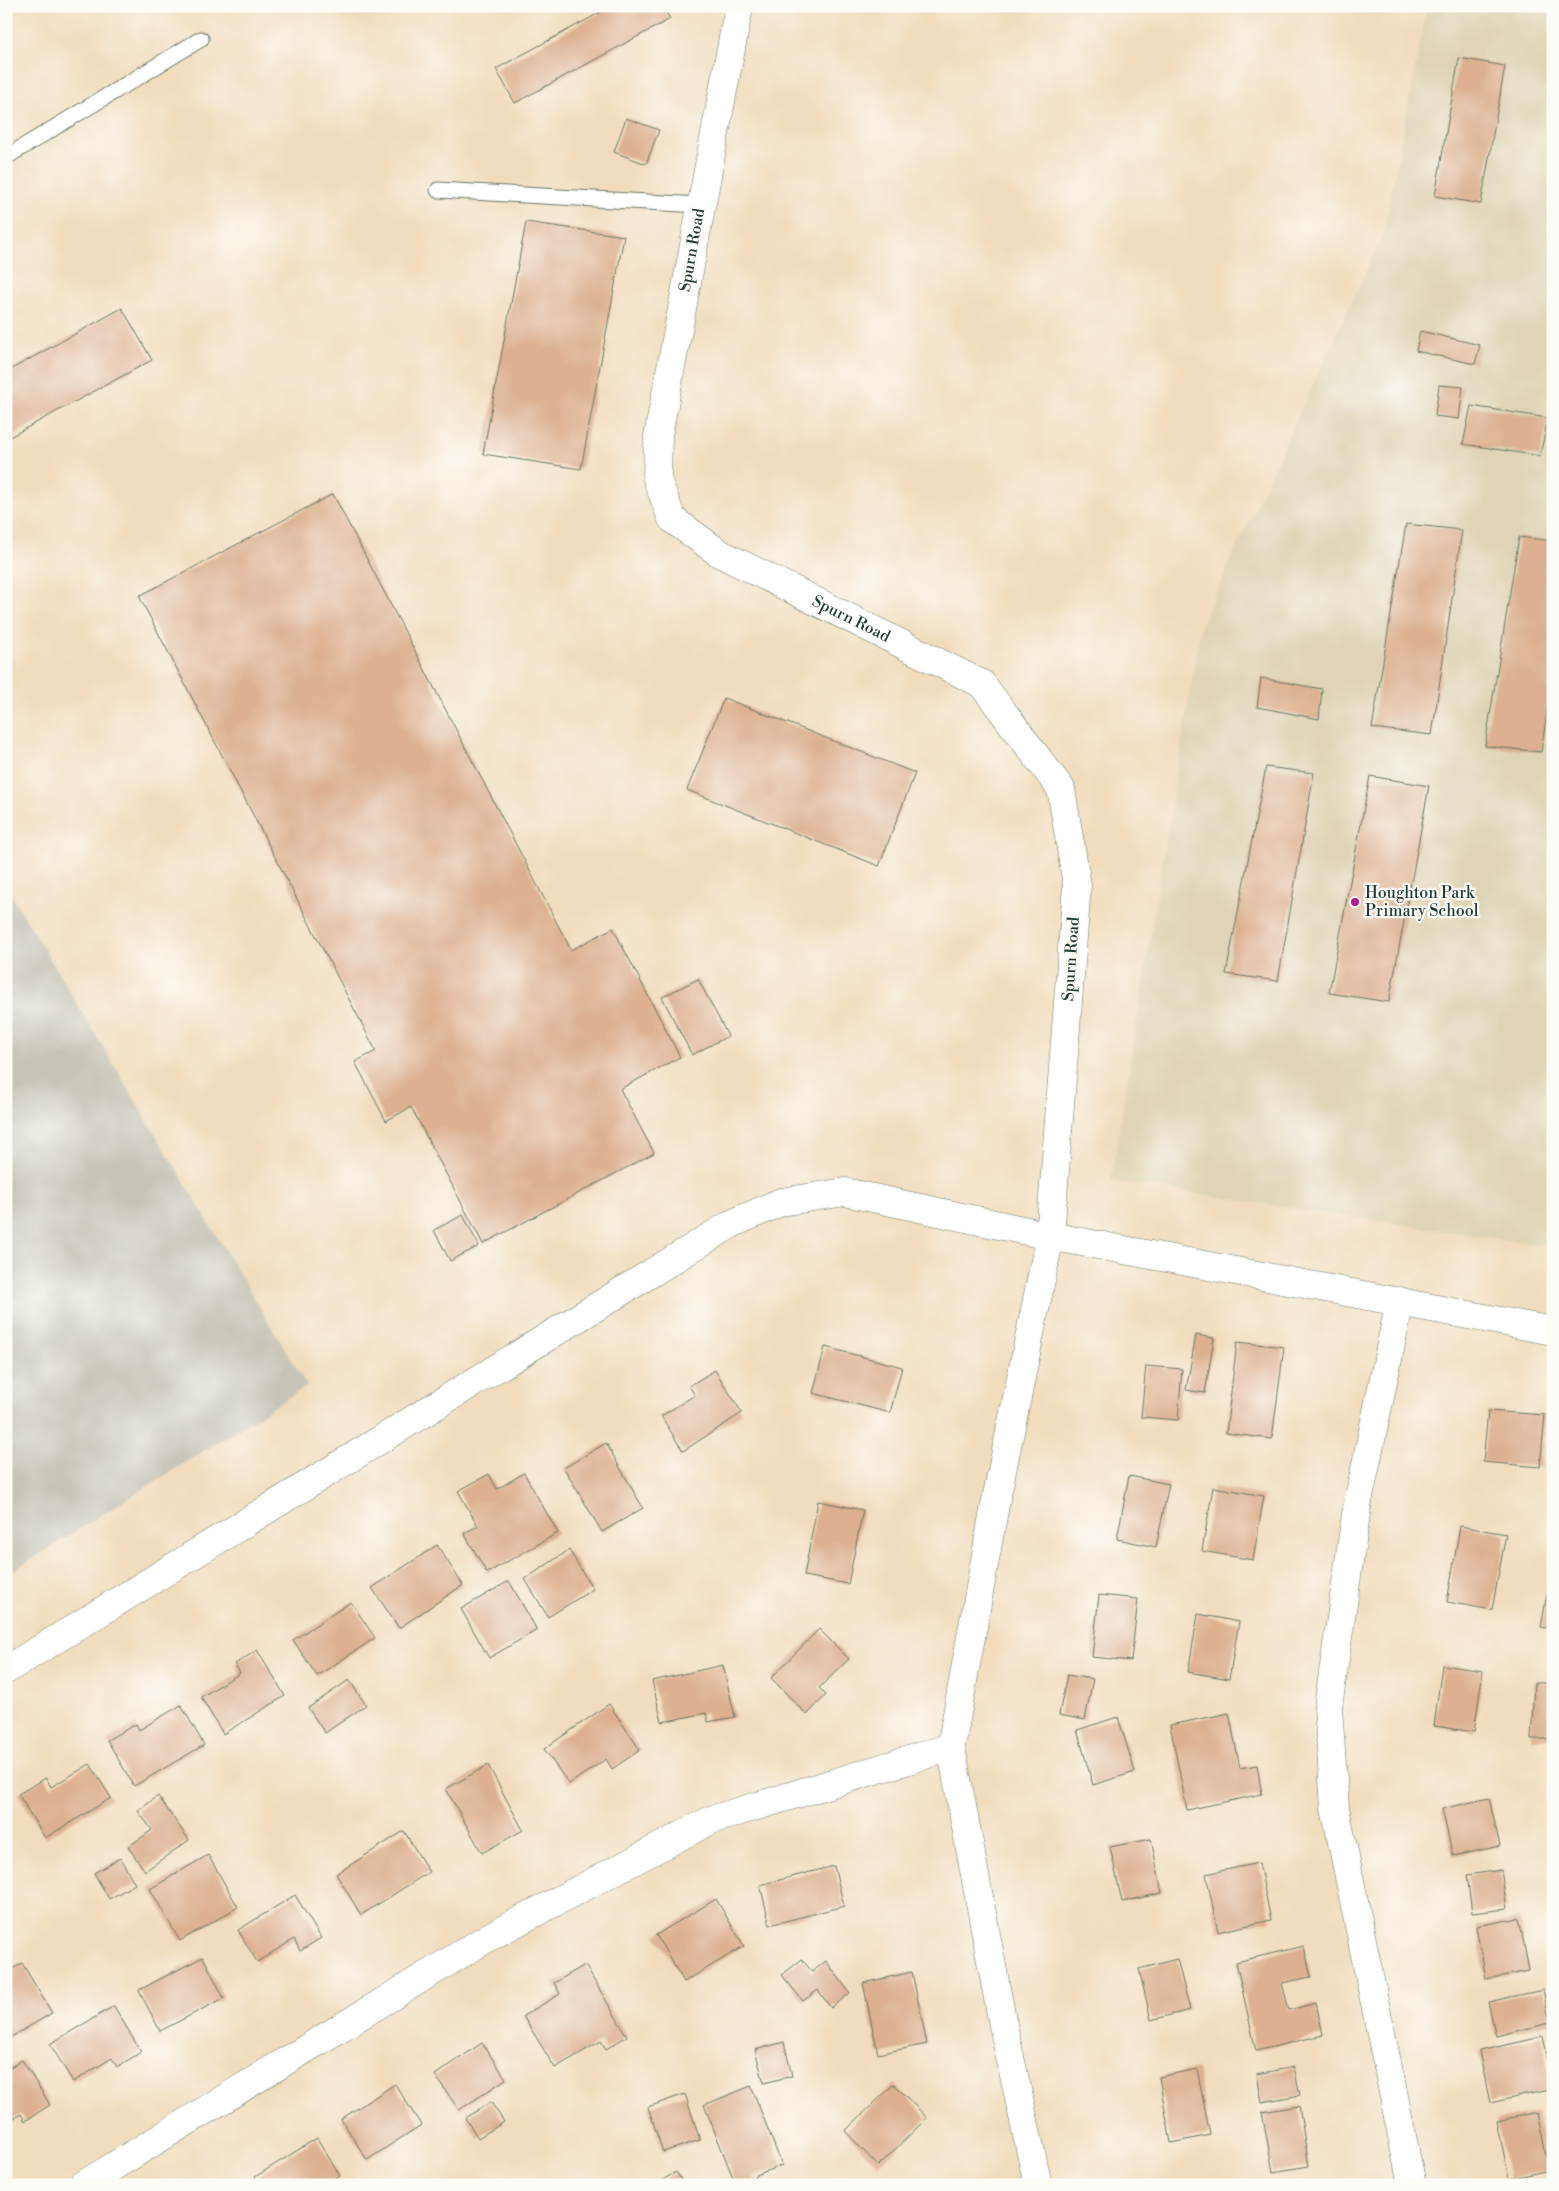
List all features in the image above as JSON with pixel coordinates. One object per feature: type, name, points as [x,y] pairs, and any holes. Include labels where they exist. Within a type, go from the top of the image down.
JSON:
[{"type":"street","name":"Spurn Road","points":[[738,6],[658,436],[656,479],[672,519],[719,553],[982,684],[1061,789],[1077,885],[1050,1236],[995,1505],[951,1747]]},
{"type":"street","points":[[6,1670],[731,1224],[782,1202],[845,1192],[1050,1236],[1553,1331]]},
{"type":"street","points":[[1400,1301],[1357,1507],[1328,1707],[1335,1808],[1412,2185]]},
{"type":"street","points":[[83,2185],[489,1937],[711,1820],[951,1747],[1003,2025],[1038,2185]]},
{"type":"lane","points":[[6,157],[201,39]]},
{"type":"lane","points":[[438,190],[700,205]]},
{"type":"shaded area","name":"Houghton Park Primary School","points":[[1427,6],[1553,6],[1553,1247],[1111,1181],[1201,624],[1384,232]]},
{"type":"shaded area","points":[[6,886],[307,1386],[6,1575]]},
{"type":"building","points":[[612,6],[663,6],[670,19],[515,103],[496,69]]},
{"type":"building","points":[[1459,58],[1505,66],[1481,204],[1435,196]]},
{"type":"building","points":[[626,118],[659,130],[646,164],[614,152]]},
{"type":"building","points":[[526,222],[624,236],[581,469],[483,454]]},
{"type":"building","points":[[122,308],[152,360],[6,439],[6,372]]},
{"type":"building","points":[[1420,331],[1480,345],[1475,364],[1416,351]]},
{"type":"building","points":[[1439,385],[1463,387],[1459,419],[1435,416]]},
{"type":"building","points":[[1471,406],[1548,418],[1540,456],[1463,444]]},
{"type":"building","points":[[333,494],[571,950],[613,928],[680,1057],[620,1089],[654,1153],[483,1244],[411,1107],[386,1121],[355,1062],[376,1051],[139,596]]},
{"type":"building","points":[[1406,524],[1462,530],[1432,735],[1372,728]]},
{"type":"building","points":[[1519,537],[1553,541],[1553,672],[1541,752],[1485,746]]},
{"type":"building","points":[[1261,678],[1322,689],[1319,719],[1257,707]]},
{"type":"building","points":[[724,698],[915,773],[879,866],[687,790]]},
{"type":"building","points":[[1266,767],[1314,773],[1278,981],[1226,974]]},
{"type":"building","points":[[1370,776],[1429,786],[1389,1002],[1329,993]]},
{"type":"building","points":[[698,979],[728,1036],[692,1055],[662,997]]},
{"type":"building","points":[[463,1215],[479,1246],[450,1261],[434,1230]]},
{"type":"building","points":[[1196,1335],[1214,1338],[1205,1393],[1186,1390]]},
{"type":"building","points":[[1237,1342],[1284,1347],[1272,1439],[1226,1433]]},
{"type":"building","points":[[825,1347],[902,1367],[890,1413],[813,1393]]},
{"type":"building","points":[[1146,1366],[1182,1369],[1178,1420],[1141,1417]]},
{"type":"building","points":[[715,1370],[742,1413],[683,1451],[661,1416],[695,1395],[689,1386]]},
{"type":"building","points":[[1488,1411],[1545,1415],[1540,1467],[1483,1462]]},
{"type":"building","points":[[606,1443],[643,1508],[602,1532],[564,1468]]},
{"type":"building","points":[[524,1473],[558,1533],[487,1573],[464,1533],[478,1526],[458,1491],[489,1474],[497,1489]]},
{"type":"building","points":[[1129,1476],[1169,1484],[1156,1547],[1117,1539]]},
{"type":"building","points":[[1213,1487],[1264,1496],[1253,1560],[1202,1551]]},
{"type":"building","points":[[818,1501],[863,1510],[848,1584],[804,1576]]},
{"type":"building","points":[[1460,1526],[1506,1534],[1492,1610],[1447,1602]]},
{"type":"building","points":[[437,1545],[463,1585],[399,1628],[372,1588]]},
{"type":"building","points":[[569,1550],[593,1589],[548,1617],[525,1579]]},
{"type":"building","points":[[1553,1568],[1553,1629],[1541,1627]]},
{"type":"building","points":[[509,1581],[537,1630],[489,1658],[461,1609]]},
{"type":"building","points":[[1099,1595],[1138,1599],[1131,1661],[1092,1657]]},
{"type":"building","points":[[351,1602],[375,1638],[317,1676],[293,1640]]},
{"type":"building","points":[[1198,1614],[1239,1622],[1229,1679],[1188,1672]]},
{"type":"building","points":[[819,1629],[849,1659],[819,1688],[826,1695],[807,1715],[771,1678]]},
{"type":"building","points":[[257,1650],[285,1696],[223,1734],[201,1697],[240,1673],[235,1664]]},
{"type":"building","points":[[723,1665],[735,1717],[708,1722],[706,1713],[662,1722],[652,1681]]},
{"type":"building","points":[[1442,1665],[1483,1671],[1474,1732],[1434,1726]]},
{"type":"building","points":[[1067,1675],[1093,1679],[1085,1720],[1059,1715]]},
{"type":"building","points":[[349,1680],[366,1705],[325,1733],[308,1708]]},
{"type":"building","points":[[1534,1683],[1553,1683],[1553,1739],[1531,1739]]},
{"type":"building","points":[[609,1704],[640,1750],[612,1769],[606,1759],[569,1784],[544,1749]]},
{"type":"building","points":[[181,1705],[204,1745],[134,1786],[107,1740],[136,1724],[139,1730]]},
{"type":"building","points":[[1229,1713],[1240,1768],[1257,1765],[1262,1794],[1187,1810],[1170,1725]]},
{"type":"building","points":[[1118,1717],[1135,1772],[1093,1785],[1077,1730]]},
{"type":"building","points":[[90,1764],[111,1798],[45,1838],[18,1794],[46,1778],[51,1787]]},
{"type":"building","points":[[488,1765],[523,1830],[482,1853],[446,1789]]},
{"type":"building","points":[[158,1796],[189,1840],[145,1871],[128,1847],[152,1830],[138,1811]]},
{"type":"building","points":[[1489,1798],[1500,1846],[1453,1856],[1442,1809]]},
{"type":"building","points":[[404,1831],[429,1872],[361,1915],[336,1874]]},
{"type":"building","points":[[1151,1839],[1162,1893],[1122,1902],[1110,1847]]},
{"type":"building","points":[[208,1855],[238,1907],[180,1941],[150,1889]]},
{"type":"building","points":[[120,1858],[135,1884],[109,1899],[94,1873]]},
{"type":"building","points":[[1259,1863],[1271,1920],[1218,1932],[1206,1874]]},
{"type":"building","points":[[834,1866],[844,1906],[770,1925],[760,1885]]},
{"type":"building","points":[[1501,1870],[1507,1909],[1472,1913],[1467,1875]]},
{"type":"building","points":[[295,1895],[321,1938],[300,1951],[294,1939],[257,1962],[238,1930]]},
{"type":"building","points":[[716,1899],[744,1946],[684,1982],[656,1935]]},
{"type":"building","points":[[1519,1918],[1529,1971],[1486,1979],[1476,1926]]},
{"type":"building","points":[[1304,1946],[1311,1977],[1282,1983],[1289,2010],[1316,2003],[1323,2035],[1256,2051],[1236,1962]]},
{"type":"building","points":[[203,1957],[224,1998],[160,2031],[139,1990]]},
{"type":"building","points":[[802,1959],[812,1972],[826,1961],[850,1993],[831,2008],[818,1990],[803,2001],[782,1975]]},
{"type":"building","points":[[1177,1959],[1190,2010],[1151,2020],[1139,1969]]},
{"type":"building","points":[[22,1963],[52,2013],[6,2040],[6,1973]]},
{"type":"building","points":[[585,1965],[627,2036],[606,2049],[601,2041],[555,2068],[523,2016],[560,1994],[554,1983]]},
{"type":"building","points":[[912,1972],[927,2044],[878,2054],[863,1983]]},
{"type":"building","points":[[1543,1990],[1550,2023],[1496,2036],[1488,2002]]},
{"type":"building","points":[[114,2006],[141,2052],[117,2067],[112,2058],[73,2082],[50,2044]]},
{"type":"building","points":[[1542,2037],[1553,2089],[1490,2103],[1479,2051]]},
{"type":"building","points":[[784,2042],[792,2076],[764,2083],[755,2050]]},
{"type":"building","points":[[482,2043],[506,2079],[459,2110],[435,2075]]},
{"type":"building","points":[[22,2060],[50,2105],[25,2121],[21,2114],[6,2123],[6,2070]]},
{"type":"building","points":[[1294,2067],[1300,2095],[1262,2102],[1257,2074]]},
{"type":"building","points":[[1197,2069],[1210,2135],[1171,2143],[1159,2077]]},
{"type":"building","points":[[395,2084],[421,2125],[367,2160],[341,2119]]},
{"type":"building","points":[[894,2084],[927,2118],[878,2166],[845,2131]]},
{"type":"building","points":[[751,2086],[782,2165],[754,2176],[757,2185],[736,2185],[704,2105]]},
{"type":"building","points":[[685,2094],[700,2140],[663,2152],[648,2107]]},
{"type":"building","points":[[491,2102],[504,2122],[478,2138],[465,2118]]},
{"type":"building","points":[[1299,2106],[1309,2166],[1273,2172],[1262,2112]]},
{"type":"building","points":[[1537,2112],[1549,2170],[1509,2179],[1497,2121]]},
{"type":"building","points":[[317,2138],[340,2176],[326,2185],[260,2185],[255,2177]]},
{"type":"building","points":[[676,2172],[684,2185],[654,2185]]},
{"type":"place","name":"Houghton Park Primary School","points":[[1355,902]]}]
